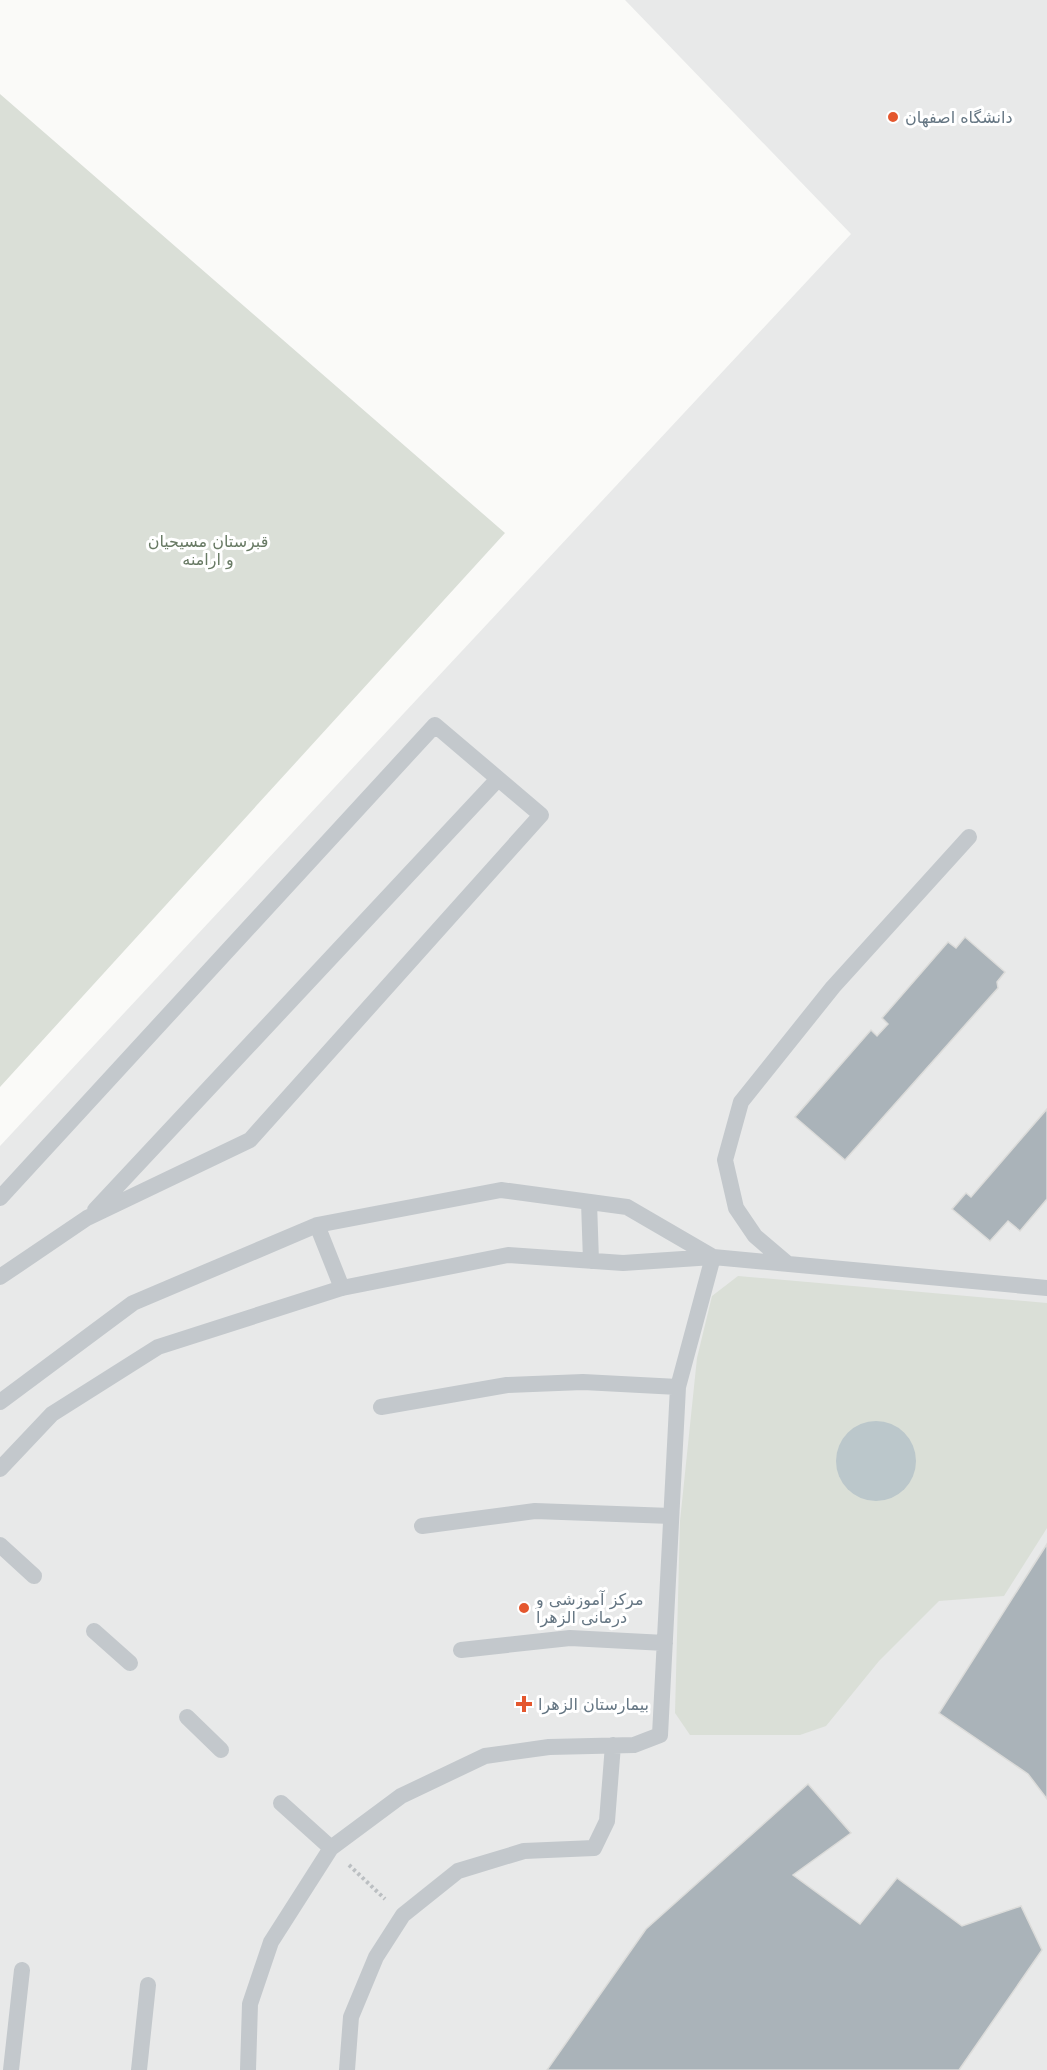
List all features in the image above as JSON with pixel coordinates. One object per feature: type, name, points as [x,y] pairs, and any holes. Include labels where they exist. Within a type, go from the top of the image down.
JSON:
[{"type":"lane","points":[[0,1198],[435,725],[542,815],[250,1140],[88,1217],[0,1277]]},
{"type":"lane","points":[[88,1217],[498,779]]},
{"type":"lane","points":[[788,1264],[755,1236],[736,1208],[725,1160],[741,1102],[833,987],[969,837]]},
{"type":"lane","points":[[0,1402],[133,1303],[317,1225],[501,1190],[627,1207],[713,1257]]},
{"type":"lane","points":[[589,1202],[591,1261]]},
{"type":"lane","points":[[317,1225],[342,1288]]},
{"type":"lane","points":[[0,1469],[52,1414],[158,1347],[342,1288],[508,1255],[623,1263],[713,1257],[1047,1288]]},
{"type":"lane","points":[[248,2070],[250,2004],[271,1942],[331,1848],[401,1796],[485,1756],[549,1747],[634,1745],[660,1735],[678,1388],[713,1257]]},
{"type":"lane","points":[[381,1407],[507,1385],[582,1382],[678,1388]]},
{"type":"lane","points":[[422,1526],[535,1511],[671,1516]]},
{"type":"lane","points":[[0,1545],[33,1576]]},
{"type":"lane","points":[[94,1630],[130,1663]]},
{"type":"lane","points":[[460,1650],[570,1638],[665,1643]]},
{"type":"lane","points":[[187,1717],[221,1750]]},
{"type":"lane","points":[[347,2070],[351,2018],[375,1957],[404,1915],[458,1871],[524,1851],[594,1848],[607,1821],[613,1745]]},
{"type":"lane","points":[[281,1803],[331,1848]]},
{"type":"lane","points":[[11,2070],[22,1970]]},
{"type":"lane","points":[[139,2070],[148,1985]]},
{"type":"path","points":[[331,1848],[404,1915]]},
{"type":"shaded area","name":"مرکز آموزشی و درمانی الزهرا","points":[[625,0],[1047,0],[1047,2070],[0,2070],[0,1146],[851,234]]},
{"type":"shaded area","points":[[876,1421],[891,1424],[904,1433],[913,1446],[916,1461],[913,1476],[904,1489],[891,1498],[876,1501],[861,1498],[848,1489],[839,1476],[836,1461],[839,1446],[848,1433],[861,1424]]},
{"type":"green space","name":"قبرستان مسیحیان و ارامنه","points":[[0,94],[505,533],[0,1087]]},
{"type":"green space","points":[[738,1276],[1047,1303],[1047,1528],[1004,1596],[939,1601],[879,1661],[826,1726],[800,1735],[690,1735],[675,1713],[680,1521],[697,1358],[712,1296]]},
{"type":"building","points":[[965,937],[1005,972],[997,982],[998,988],[845,1160],[795,1117],[871,1030],[877,1036],[888,1024],[882,1018],[948,942],[956,948]]},
{"type":"building","points":[[1047,1109],[1047,1199],[1020,1231],[1008,1221],[990,1241],[952,1209],[966,1193],[971,1197]]},
{"type":"building","points":[[1047,1544],[1047,1799],[1028,1774],[939,1713]]},
{"type":"building","points":[[808,1784],[851,1833],[793,1875],[860,1924],[897,1878],[962,1926],[1021,1906],[1042,1950],[959,2070],[547,2070],[646,1929]]},
{"type":"place","name":"دانشگاه اصفهان","points":[[893,117]]},
{"type":"place","name":"مرکز آموزشی و درمانی الزهرا","points":[[524,1608]]},
{"type":"place","name":"بیمارستان الزهرا","points":[[524,1704]]}]
